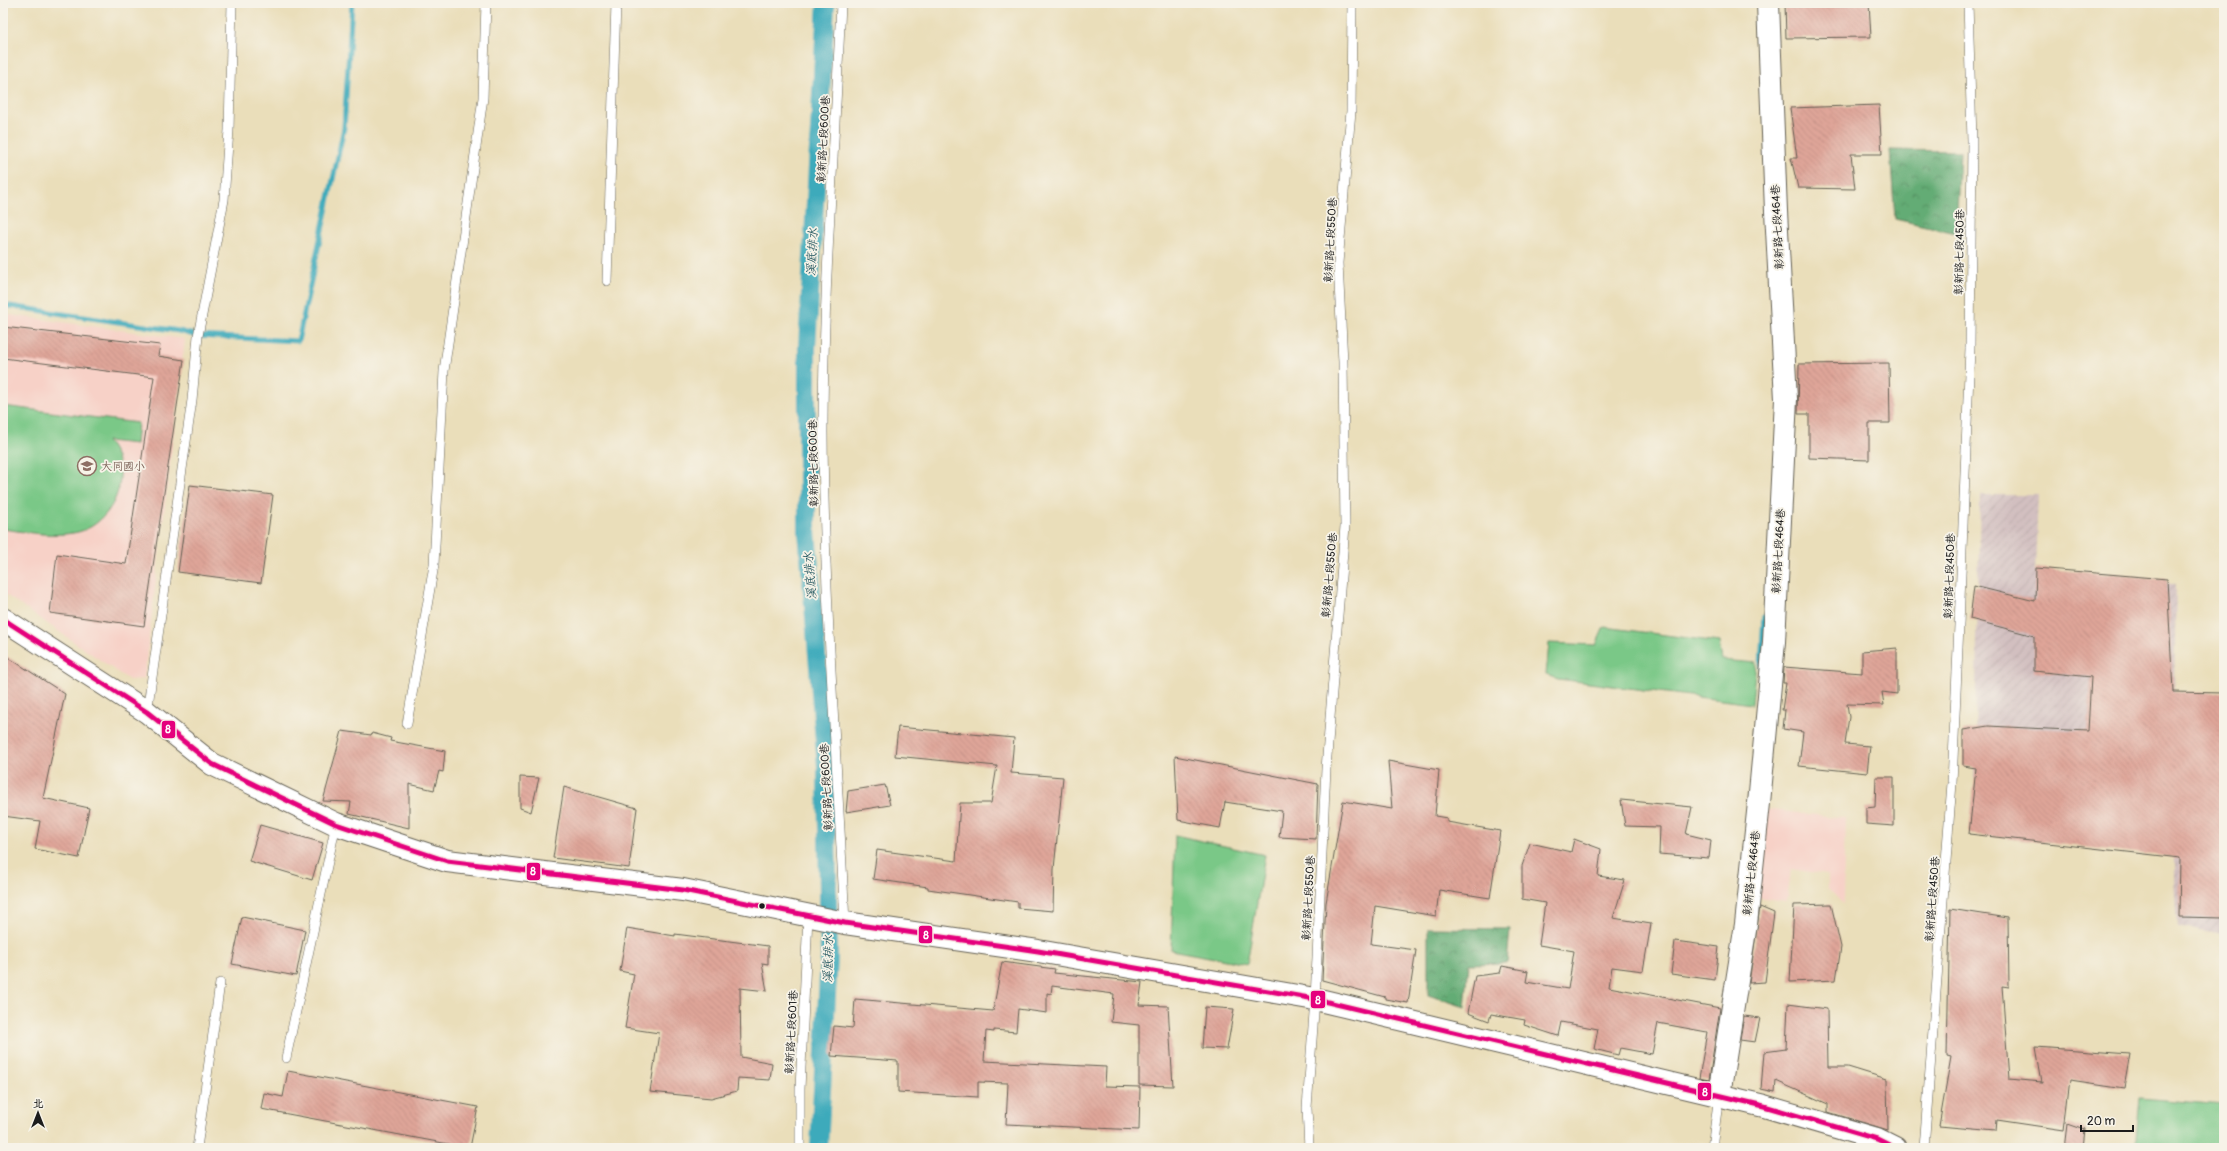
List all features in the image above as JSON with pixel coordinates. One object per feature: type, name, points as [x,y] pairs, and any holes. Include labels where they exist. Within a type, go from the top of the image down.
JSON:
[{"type":"street","name":"彰新路七段464巷","points":[[1719,1095],[1746,924],[1774,642],[1786,399],[1776,211],[1768,3]]},
{"type":"street","points":[[3,619],[147,712],[212,764],[336,824],[447,861],[683,890],[845,923],[1038,951],[1315,999],[1764,1106],[1870,1137],[1896,1148]]},
{"type":"lane","points":[[147,712],[192,400],[198,336],[224,200],[229,130],[232,3]]},
{"type":"lane","points":[[407,724],[434,565],[444,371],[483,98],[486,3]]},
{"type":"lane","points":[[607,281],[616,3]]},
{"type":"lane","name":"彰新路七段600巷","points":[[841,3],[826,319],[824,434],[829,604],[845,923]]},
{"type":"lane","name":"彰新路七段550巷","points":[[1309,1148],[1307,1108],[1315,999],[1326,768],[1345,526],[1343,362],[1338,263],[1351,111],[1352,3]]},
{"type":"lane","name":"彰新路七段450巷","points":[[1924,1148],[1952,783],[1970,348],[1972,142],[1968,3]]},
{"type":"lane","points":[[286,1058],[336,824]]},
{"type":"lane","name":"彰新路七段601巷","points":[[800,1148],[800,1089],[808,916]]},
{"type":"lane","points":[[197,1148],[220,983]]},
{"type":"lane","points":[[1712,1148],[1719,1095]]},
{"type":"shaded area","name":"大同國小","points":[[3,314],[185,339],[144,679],[129,680],[3,593]]},
{"type":"shaded area","points":[[1980,495],[2038,495],[2035,571],[2176,584],[2174,692],[2224,693],[2224,934],[2177,926],[2174,878],[2174,796],[1974,779]]},
{"type":"shaded area","points":[[1763,809],[1845,818],[1843,904],[1828,888],[1828,875],[1791,869],[1787,901],[1755,897]]},
{"type":"green space","points":[[1890,150],[1960,151],[1956,233],[1895,219]]},
{"type":"green space","points":[[3,406],[138,423],[136,444],[107,441],[114,451],[119,463],[120,482],[114,502],[101,519],[93,526],[73,533],[64,534],[38,534],[3,529]]},
{"type":"green space","points":[[1604,627],[1719,642],[1722,660],[1756,663],[1752,704],[1558,679],[1546,675],[1549,643],[1596,645]]},
{"type":"green space","points":[[1175,835],[1265,855],[1247,964],[1171,950]]},
{"type":"green space","points":[[1428,928],[1510,929],[1507,963],[1469,964],[1465,1007],[1428,995]]},
{"type":"green space","points":[[2140,1098],[2224,1105],[2224,1148],[2135,1148]]},
{"type":"building","points":[[1785,3],[1869,3],[1871,37],[1786,38]]},
{"type":"building","points":[[1879,105],[1882,154],[1851,154],[1855,189],[1798,188],[1791,158],[1797,158],[1790,108]]},
{"type":"building","points":[[3,327],[160,345],[158,356],[184,360],[144,626],[50,613],[57,554],[126,564],[154,377],[3,358]]},
{"type":"building","points":[[1889,363],[1890,423],[1869,423],[1869,460],[1809,458],[1809,414],[1798,414],[1799,364]]},
{"type":"building","points":[[190,485],[273,495],[261,583],[178,572]]},
{"type":"building","points":[[2036,568],[2167,579],[2173,692],[2224,693],[2224,918],[2179,917],[2180,858],[1969,834],[1976,768],[1963,766],[1963,730],[1988,726],[2088,731],[2091,677],[2034,671],[2034,636],[1970,619],[1974,586],[2035,601]]},
{"type":"building","points":[[1897,648],[1897,694],[1882,692],[1884,705],[1847,704],[1849,717],[1845,744],[1870,746],[1867,773],[1799,766],[1803,732],[1783,729],[1785,710],[1782,710],[1786,683],[1783,683],[1784,667],[1862,673],[1862,651]]},
{"type":"building","points":[[3,654],[65,694],[43,798],[89,808],[79,858],[35,849],[40,821],[3,816]]},
{"type":"building","points":[[898,727],[1014,738],[1011,773],[1063,777],[1054,869],[1053,911],[1018,908],[1018,902],[928,889],[928,887],[873,879],[877,850],[956,861],[960,803],[991,803],[997,766],[895,756]]},
{"type":"building","points":[[342,731],[371,735],[372,733],[391,738],[390,741],[445,751],[443,772],[439,771],[434,790],[409,784],[409,828],[349,814],[351,802],[323,801]]},
{"type":"building","points":[[1175,756],[1318,784],[1316,839],[1279,837],[1282,811],[1225,802],[1220,828],[1178,820]]},
{"type":"building","points":[[1388,761],[1439,770],[1435,816],[1447,818],[1447,822],[1500,831],[1490,898],[1439,890],[1436,916],[1375,906],[1371,944],[1416,950],[1408,1003],[1385,999],[1385,997],[1322,980],[1326,903],[1343,801],[1392,809]]},
{"type":"building","points":[[520,777],[539,778],[531,812],[520,808]]},
{"type":"building","points":[[1876,777],[1894,777],[1894,826],[1866,824],[1866,808],[1875,807]]},
{"type":"building","points":[[885,785],[890,805],[846,812],[848,791]]},
{"type":"building","points":[[564,787],[637,808],[629,868],[553,858]]},
{"type":"building","points":[[1621,800],[1692,807],[1686,834],[1711,840],[1709,858],[1659,854],[1660,827],[1625,826]]},
{"type":"building","points":[[260,825],[323,843],[312,880],[249,861]]},
{"type":"building","points":[[1574,839],[1601,849],[1598,876],[1625,880],[1613,918],[1651,924],[1643,971],[1612,967],[1609,987],[1720,1008],[1709,1080],[1699,1078],[1707,1032],[1658,1023],[1652,1054],[1620,1048],[1618,1055],[1594,1049],[1598,1029],[1561,1022],[1558,1036],[1524,1025],[1525,1020],[1491,1014],[1489,1021],[1468,1013],[1475,976],[1500,973],[1502,966],[1528,971],[1526,982],[1568,989],[1574,951],[1539,945],[1545,903],[1522,899],[1522,866],[1530,843],[1571,852]]},
{"type":"building","points":[[1831,904],[1841,947],[1836,980],[1790,982],[1794,905]]},
{"type":"building","points":[[1760,907],[1774,913],[1765,982],[1749,983]]},
{"type":"building","points":[[1950,909],[2008,918],[2009,987],[2002,986],[2009,1079],[2042,1082],[2036,1047],[2130,1054],[2124,1088],[2070,1080],[2064,1130],[1997,1120],[1996,1131],[1939,1126],[1951,1057],[1947,1056]]},
{"type":"building","points":[[242,917],[305,930],[296,976],[232,964]]},
{"type":"building","points":[[627,928],[675,936],[675,934],[768,946],[768,964],[762,963],[767,991],[740,988],[741,1057],[772,1063],[770,1080],[738,1078],[737,1091],[711,1098],[650,1092],[659,1033],[625,1028],[634,974],[620,971]]},
{"type":"building","points":[[1675,941],[1719,947],[1715,980],[1671,974]]},
{"type":"building","points":[[1002,962],[1055,969],[1054,973],[1142,982],[1139,1005],[1168,1006],[1173,1086],[1139,1085],[1139,1025],[1111,1022],[1114,994],[1052,986],[1051,994],[1047,993],[1047,1013],[1018,1009],[1016,1032],[994,1030],[994,1032],[986,1031],[984,1061],[1106,1067],[1105,1086],[1140,1087],[1139,1130],[1006,1124],[1008,1083],[978,1082],[978,1097],[898,1092],[898,1061],[831,1056],[834,1026],[853,1028],[855,999],[993,1011]]},
{"type":"building","points":[[1788,1004],[1827,1009],[1828,1067],[1848,1067],[1887,1079],[1888,1130],[1828,1112],[1828,1104],[1776,1081],[1775,1092],[1761,1089],[1764,1052],[1786,1049]]},
{"type":"building","points":[[1205,1007],[1234,1009],[1227,1049],[1202,1048]]},
{"type":"building","points":[[1744,1016],[1760,1018],[1755,1042],[1740,1040]]},
{"type":"building","points":[[288,1071],[478,1107],[470,1148],[261,1109],[264,1093],[283,1097]]},
{"type":"building","points":[[2068,1123],[2085,1129],[2083,1148],[2065,1148]]},
{"type":"waterway","points":[[3,305],[179,331],[198,336],[298,341],[344,128],[352,3]]},
{"type":"waterway","name":"溪底排水","points":[[819,1148],[829,957],[826,766],[807,531],[807,348],[826,3]]},
{"type":"waterway","points":[[1761,667],[1764,617]]},
{"type":"transit line","name":"8","points":[[3,619],[147,712],[212,764],[336,824],[447,861],[683,890],[845,923],[1038,951],[1315,999],[1764,1106],[1877,1139],[1895,1148]]},
{"type":"place","name":"大同國小","points":[[87,466]]}]
